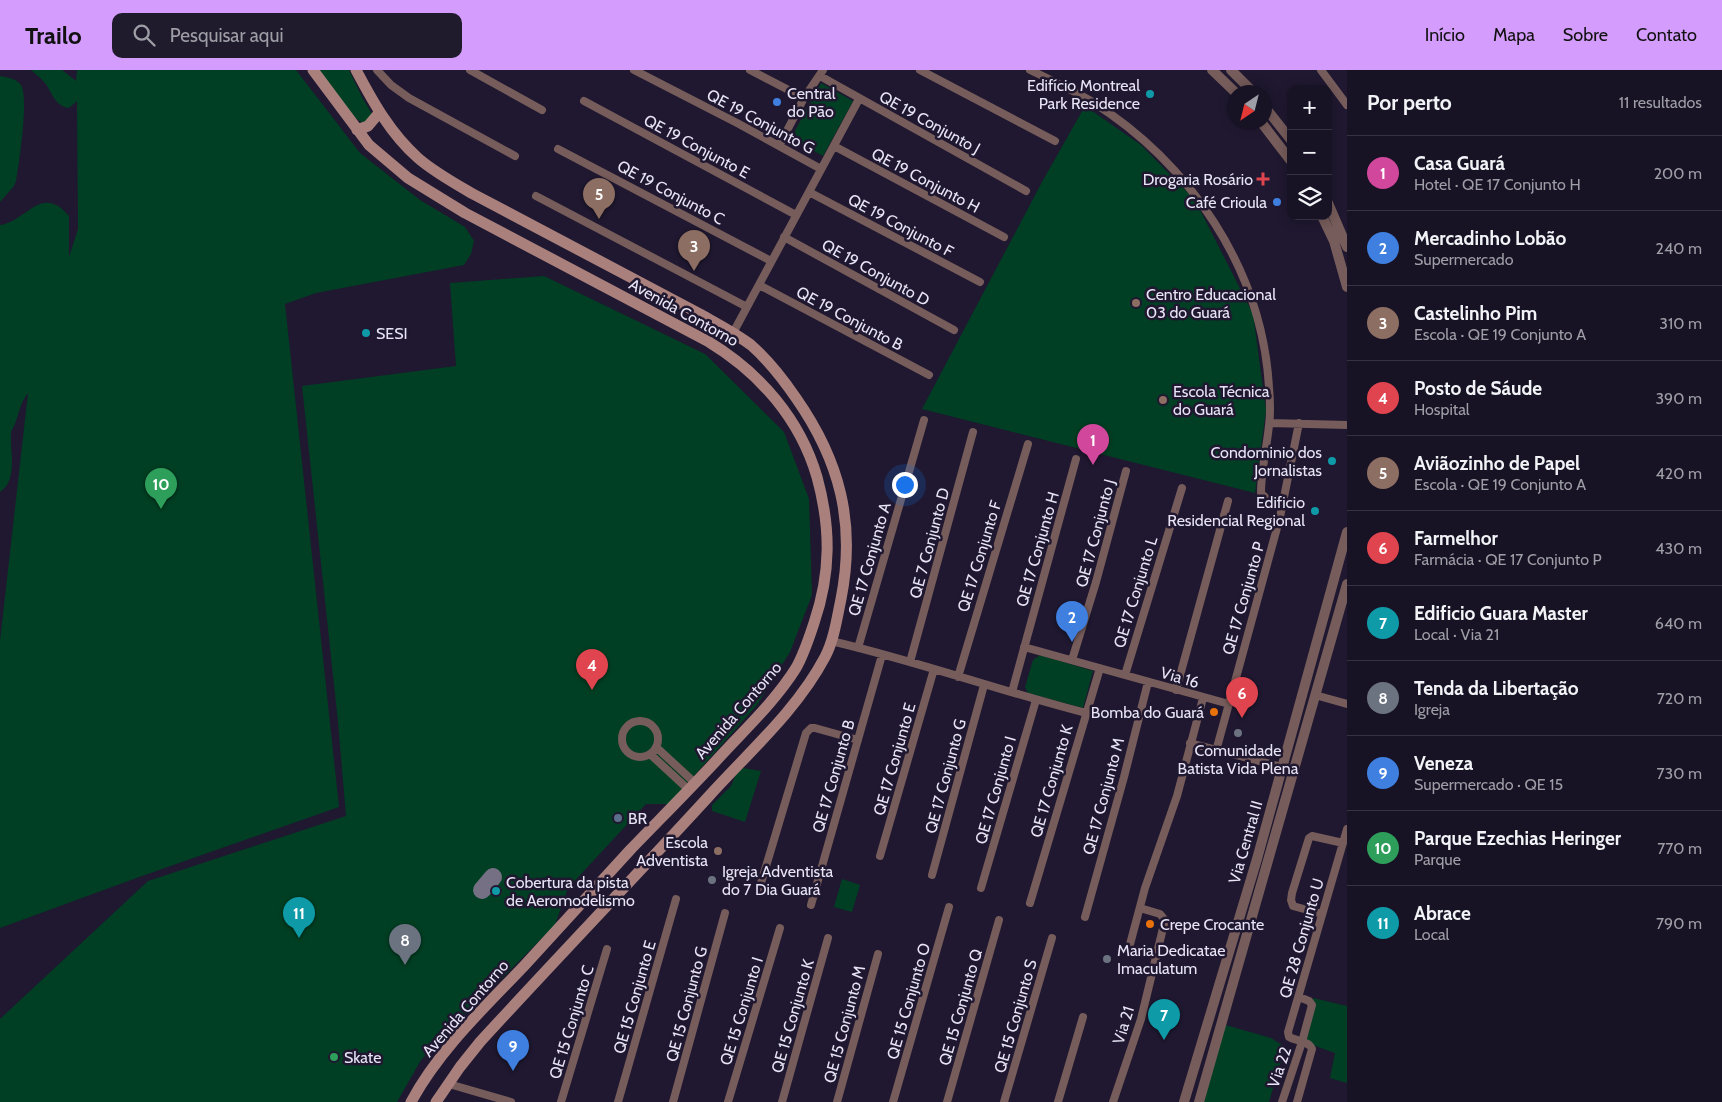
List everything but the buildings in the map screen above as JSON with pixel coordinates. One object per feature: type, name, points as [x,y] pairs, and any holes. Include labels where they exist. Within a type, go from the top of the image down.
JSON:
[{"type":"main road","name":"Avenida Contorno","points":[[314,70],[369,145],[408,178],[560,264],[687,330],[725,352],[752,373],[771,393],[790,418],[806,446],[823,502],[827,530],[828,558],[821,601],[810,637],[796,668],[764,708],[692,787],[466,1027],[433,1068],[411,1102]]},
{"type":"main road","name":"Avenida Contorno","points":[[356,70],[379,113],[402,143],[419,159],[473,194],[700,314],[733,332],[752,346],[784,380],[807,413],[821,438],[838,480],[842,499],[846,542],[844,585],[840,607],[826,655],[813,677],[782,718],[480,1042],[436,1102]]},
{"type":"main road","points":[[357,130],[368,126],[379,113]]},
{"type":"main road","points":[[687,330],[685,322],[687,318],[691,315],[700,314]]},
{"type":"main road","points":[[752,373],[762,369],[765,360]]},
{"type":"main road","points":[[821,601],[831,598],[836,600],[840,607]]},
{"type":"main road","points":[[796,668],[797,672],[804,678],[813,677]]},
{"type":"main road","points":[[722,754],[732,755],[736,761],[735,768]]},
{"type":"main road","points":[[633,848],[633,852],[638,860],[648,862]]},
{"type":"main road","points":[[466,1027],[477,1031],[480,1035],[480,1042]]},
{"type":"street","points":[[377,70],[391,85],[409,98],[515,156]]},
{"type":"street","points":[[470,70],[542,110]]},
{"type":"street","name":"QE 19 Conjunto G","points":[[634,70],[821,169]]},
{"type":"street","points":[[750,70],[804,98]]},
{"type":"street","points":[[920,70],[1055,141]]},
{"type":"street","points":[[1030,70],[1084,97],[1135,134],[1188,184],[1217,227],[1245,282],[1256,315],[1268,378],[1270,423],[1261,493],[1268,500],[1283,504]]},
{"type":"street","points":[[1212,70],[1228,85]]},
{"type":"street","points":[[1231,70],[1246,85]]},
{"type":"street","points":[[1321,70],[1347,104]]},
{"type":"street","points":[[780,146],[804,98],[821,73]]},
{"type":"street","name":"QE 19 Conjunto J","points":[[821,73],[859,99],[1026,192]]},
{"type":"street","points":[[733,332],[859,99]]},
{"type":"street","name":"QE 19 Conjunto E","points":[[584,101],[796,215]]},
{"type":"street","points":[[1272,116],[1287,135]]},
{"type":"street","points":[[1267,130],[1287,157]]},
{"type":"street","name":"QE 19 Conjunto H","points":[[834,146],[1004,237]]},
{"type":"street","name":"QE 19 Conjunto C","points":[[558,149],[771,261]]},
{"type":"street","name":"QE 19 Conjunto F","points":[[809,192],[980,282]]},
{"type":"street","points":[[536,196],[747,307]]},
{"type":"street","points":[[1332,212],[1347,247]]},
{"type":"street","points":[[1324,220],[1345,270],[1347,286]]},
{"type":"street","name":"QE 19 Conjunto D","points":[[784,237],[954,330]]},
{"type":"street","name":"QE 19 Conjunto B","points":[[759,285],[929,375]]},
{"type":"street","name":"QE 17 Conjunto A","points":[[858,648],[924,420]]},
{"type":"street","points":[[1270,423],[1347,425]]},
{"type":"street","name":"QE 17 Conjunto P","points":[[1216,751],[1283,504],[1299,423]]},
{"type":"street","name":"QE 7 Conjunto D","points":[[910,662],[973,432]]},
{"type":"street","name":"QE 17 Conjunto F","points":[[958,677],[1028,444]]},
{"type":"street","name":"QE 17 Conjunto H","points":[[1012,692],[1076,459]]},
{"type":"street","name":"QE 17 Conjunto J","points":[[1072,660],[1086,617],[1126,471]]},
{"type":"street","name":"QE 17 Conjunto L","points":[[1125,675],[1182,488]]},
{"type":"street","points":[[1176,690],[1228,501]]},
{"type":"street","name":"Via Central II","points":[[1184,1102],[1264,830],[1347,532]]},
{"type":"street","points":[[1335,577],[1340,576],[1347,580]]},
{"type":"street","name":"Via Central II","points":[[1199,1102],[1347,584]]},
{"type":"street","points":[[831,641],[1086,713]]},
{"type":"street","name":"Via 16","points":[[1024,647],[1203,698],[1177,796],[1140,908],[1129,948],[1157,956]]},
{"type":"street","name":"QE 17 Conjunto B","points":[[811,905],[882,655]]},
{"type":"street","name":"QE 17 Conjunto K","points":[[1030,903],[1100,668]]},
{"type":"street","name":"QE 17 Conjunto E","points":[[880,856],[934,669]]},
{"type":"street","name":"QE 17 Conjunto M","points":[[1085,917],[1148,682]]},
{"type":"street","name":"QE 17 Conjunto G","points":[[932,875],[984,685]]},
{"type":"street","points":[[1315,694],[1347,704]]},
{"type":"street","points":[[1203,698],[1229,704]]},
{"type":"street","name":"QE 17 Conjunto I","points":[[981,888],[1036,700]]},
{"type":"street","points":[[637,721],[648,723],[656,732],[658,737],[656,747],[650,754],[638,757],[628,752],[622,742],[627,726],[637,721]]},
{"type":"street","points":[[758,893],[806,733],[811,728],[815,728],[858,740]]},
{"type":"street","points":[[1190,743],[1282,767]]},
{"type":"street","points":[[656,747],[692,787]]},
{"type":"street","points":[[650,754],[692,787]]},
{"type":"street","name":"QE 28 Conjunto U","points":[[1304,1042],[1291,1038],[1288,1035],[1347,829]]},
{"type":"street","points":[[1264,830],[1275,834]]},
{"type":"street","points":[[1322,914],[1293,906],[1291,900],[1292,893],[1310,837],[1343,844]]},
{"type":"street","name":"QE 15 Conjunto E","points":[[618,1102],[676,899]]},
{"type":"street","name":"QE 15 Conjunto O","points":[[893,1102],[949,907]]},
{"type":"street","name":"Via 21","points":[[1113,1102],[1140,1019],[1165,920],[1160,914],[1140,908]]},
{"type":"street","name":"QE 15 Conjunto G","points":[[674,1102],[725,913]]},
{"type":"street","name":"QE 15 Conjunto Q","points":[[947,1102],[999,920]]},
{"type":"street","name":"QE 15 Conjunto I","points":[[728,1102],[780,928]]},
{"type":"street","name":"QE 15 Conjunto K","points":[[782,1102],[828,938]]},
{"type":"street","name":"QE 15 Conjunto S","points":[[1004,1102],[1052,938]]},
{"type":"street","name":"QE 15 Conjunto C","points":[[561,1102],[607,949]]},
{"type":"street","name":"QE 15 Conjunto M","points":[[837,1102],[878,954]]},
{"type":"street","name":"Via 22","points":[[1282,1102],[1304,1042],[1312,1005],[1309,1001],[1299,997]]},
{"type":"street","points":[[1058,1102],[1083,1017]]},
{"type":"street","points":[[1298,1102],[1311,1055],[1311,1046],[1304,1042]]},
{"type":"street","points":[[449,1084],[511,1102]]},
{"type":"street","points":[[480,1102],[483,1094]]},
{"type":"green space","points":[[31,70],[62,70],[76,81],[77,70],[296,70],[360,153],[420,200],[465,227],[474,241],[471,254],[464,265],[316,293],[285,304],[339,807],[0,928],[0,641],[28,393],[11,431],[11,473],[6,487],[0,492],[0,225],[10,222],[42,203],[51,203],[69,216],[69,257],[78,229],[77,101],[69,108],[64,107],[54,98],[44,82]]},
{"type":"green space","points":[[318,70],[349,70],[372,114],[364,124],[354,117]]},
{"type":"green space","points":[[0,76],[17,81],[21,85],[24,103],[23,132],[16,181],[0,202]]},
{"type":"green space","points":[[821,83],[853,101],[823,156],[791,138]]},
{"type":"green space","points":[[1085,106],[1141,145],[1195,200],[1253,314],[1266,410],[1255,493],[922,409],[1042,182]]},
{"type":"green space","points":[[544,276],[705,354],[784,432],[809,499],[812,595],[790,652],[757,705],[669,804],[646,804],[568,888],[555,925],[421,1060],[397,1102],[0,1102],[0,1019],[148,881],[346,816],[338,722],[302,386],[456,366],[450,283]]},
{"type":"green space","points":[[1040,655],[1093,671],[1083,708],[1028,693],[1025,687],[1033,660]]},
{"type":"green space","points":[[743,768],[761,771],[745,822],[712,811],[712,805],[731,786],[736,774]]},
{"type":"green space","points":[[842,879],[860,885],[852,912],[834,907]]},
{"type":"green space","points":[[1313,998],[1347,1006],[1347,1083],[1330,1078],[1335,1053],[1304,1042]]},
{"type":"green space","points":[[1222,1024],[1271,1038],[1285,1047],[1269,1102],[1199,1102]]},
{"type":"taxiway","points":[[482,890],[493,877]]},
{"type":"place","name":"Edifício Montreal Park Residence","points":[[1150,94]]},
{"type":"place","name":"Central do Pão","points":[[777,102]]},
{"type":"place","name":"Drogaria Rosário","points":[[1263,179]]},
{"type":"place","name":"Café Crioula","points":[[1277,202]]},
{"type":"place","name":"Aviãozinho de Papel","points":[[599,219]]},
{"type":"place","name":"Castelinho Pim","points":[[694,271]]},
{"type":"place","name":"Centro Educacional 03 do Guará","points":[[1136,303]]},
{"type":"place","name":"SESI","points":[[366,333]]},
{"type":"place","name":"Escola Técnica do Guará","points":[[1163,400]]},
{"type":"place","name":"Condominio dos Jornalistas","points":[[1332,461]]},
{"type":"place","name":"Casa Guará","points":[[1093,465]]},
{"type":"place","name":"Parque Ezechias Heringer","points":[[161,509]]},
{"type":"place","name":"Edificio Residencial Regional","points":[[1315,511]]},
{"type":"place","name":"Mercadinho Lobão","points":[[1072,642]]},
{"type":"place","name":"Posto de Sáude","points":[[592,690]]},
{"type":"place","name":"Bomba do Guará","points":[[1214,712]]},
{"type":"place","name":"Farmelhor","points":[[1242,718]]},
{"type":"place","name":"Comunidade Batista Vida Plena","points":[[1238,733]]},
{"type":"place","name":"BR","points":[[618,818]]},
{"type":"place","name":"Escola Adventista","points":[[718,851]]},
{"type":"place","name":"Igreja Adventista do 7 Dia Guará","points":[[712,880]]},
{"type":"place","name":"Cobertura da pista de Aeromodelismo","points":[[496,891]]},
{"type":"place","name":"Crepe Crocante","points":[[1150,924]]},
{"type":"place","name":"Abrace","points":[[299,938]]},
{"type":"place","name":"Maria Dedicatae Imaculatum","points":[[1107,959]]},
{"type":"place","name":"Tenda da Libertação","points":[[405,965]]},
{"type":"place","name":"Edificio Guara Master","points":[[1164,1040]]},
{"type":"place","name":"Skate","points":[[334,1057]]},
{"type":"place","name":"Veneza","points":[[513,1071]]}]
